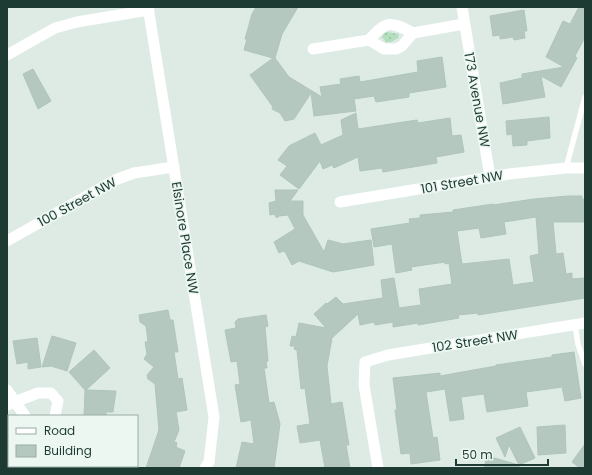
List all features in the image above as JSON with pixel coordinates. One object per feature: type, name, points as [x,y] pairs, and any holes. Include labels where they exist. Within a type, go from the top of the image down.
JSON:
[{"type":"street","name":"173 Avenue NW","points":[[462,7],[490,177]]},
{"type":"street","points":[[7,55],[55,28],[77,22],[148,8]]},
{"type":"street","name":"Elsinore Place NW","points":[[148,8],[214,418],[209,462],[205,468]]},
{"type":"street","points":[[369,40],[381,26],[387,24],[398,24],[413,33]]},
{"type":"street","points":[[313,49],[369,40],[384,49],[396,49],[402,46],[413,33],[464,24]]},
{"type":"street","name":"100 Street NW","points":[[7,241],[115,180],[134,173],[174,167]]},
{"type":"street","name":"101 Street NW","points":[[340,202],[490,177],[566,168],[585,168]]},
{"type":"street","name":"102 Street NW","points":[[378,468],[364,385],[365,362],[388,355],[580,324]]},
{"type":"street","points":[[7,390],[10,403],[24,415]]},
{"type":"street","points":[[10,403],[38,393],[51,393],[58,401],[55,415]]},
{"type":"lane","points":[[566,168],[585,97]]},
{"type":"lane","points":[[580,324],[578,344],[585,364]]},
{"type":"green space","points":[[384,33],[399,34],[398,38],[391,42],[386,42],[382,37]]},
{"type":"building","points":[[256,7],[298,7],[282,34],[275,58],[289,77],[322,97],[320,87],[341,84],[340,79],[359,76],[360,82],[418,72],[417,61],[442,57],[446,87],[409,93],[409,97],[376,102],[374,96],[354,99],[356,111],[314,116],[311,93],[294,119],[285,121],[280,113],[272,109],[273,107],[250,75],[273,58],[244,50],[247,39],[245,39],[252,14]]},
{"type":"building","points":[[579,7],[585,7],[585,37],[575,56],[577,58],[561,87],[541,76],[545,97],[503,104],[500,83],[522,78],[522,74],[564,67],[546,57],[563,21],[570,24]]},
{"type":"building","points":[[524,10],[527,31],[524,31],[525,38],[514,40],[513,37],[500,39],[500,35],[493,36],[490,16]]},
{"type":"building","points":[[33,69],[51,101],[38,109],[23,74]]},
{"type":"building","points":[[356,113],[358,129],[417,120],[418,123],[450,118],[452,136],[461,135],[464,152],[436,157],[437,163],[383,172],[382,168],[360,171],[358,157],[334,168],[332,165],[323,169],[320,161],[299,189],[280,175],[287,166],[278,160],[289,146],[315,133],[321,145],[343,135],[341,120]]},
{"type":"building","points":[[549,117],[550,138],[527,141],[527,145],[513,146],[512,134],[507,135],[506,121]]},
{"type":"building","points":[[275,190],[298,190],[290,201],[303,201],[303,215],[324,252],[328,240],[343,244],[371,240],[374,265],[333,272],[299,261],[292,265],[285,252],[283,251],[279,253],[274,242],[295,229],[288,215],[279,216],[277,218],[274,214],[270,215],[269,203],[276,201]]},
{"type":"building","points":[[582,196],[582,199],[585,199],[585,222],[553,222],[556,254],[563,253],[566,274],[572,273],[572,279],[584,278],[585,298],[478,315],[478,313],[458,315],[459,318],[418,325],[418,323],[393,327],[393,322],[375,325],[374,322],[360,325],[358,314],[332,338],[327,366],[331,404],[342,402],[349,445],[346,445],[350,468],[325,468],[320,440],[300,443],[297,426],[310,424],[305,388],[301,389],[297,350],[294,349],[295,346],[290,346],[292,336],[296,337],[299,323],[326,328],[314,314],[326,303],[327,304],[336,297],[343,304],[383,298],[381,280],[394,278],[399,308],[421,305],[419,289],[452,284],[449,263],[445,264],[445,262],[411,267],[412,270],[396,273],[392,244],[374,247],[371,229],[410,223],[409,219],[420,218],[420,215],[453,212],[453,210],[534,199]],"holes":[[[536,217],[539,254],[530,256],[534,282],[513,285],[509,259],[462,264],[457,231],[479,228],[481,238],[506,234],[504,222]]]},
{"type":"building","points":[[168,310],[170,320],[173,320],[178,352],[174,352],[178,379],[182,378],[187,410],[176,412],[179,430],[174,442],[177,443],[176,447],[185,451],[179,468],[146,468],[159,430],[155,384],[148,379],[147,375],[154,367],[144,359],[147,354],[145,342],[148,342],[146,326],[140,322],[139,315]]},
{"type":"building","points":[[266,315],[268,326],[265,327],[268,361],[266,361],[267,368],[264,368],[269,403],[274,402],[280,424],[274,468],[236,468],[242,442],[254,444],[251,420],[241,422],[235,385],[240,384],[237,361],[231,362],[225,330],[236,328],[235,322],[238,319]]},
{"type":"building","points":[[52,336],[76,343],[67,371],[51,366],[42,367]]},
{"type":"building","points":[[37,338],[41,367],[28,369],[28,362],[17,364],[13,341]]},
{"type":"building","points":[[94,350],[110,368],[86,390],[116,391],[113,412],[106,412],[106,415],[84,415],[85,390],[69,372]]},
{"type":"building","points":[[574,352],[581,398],[565,401],[562,387],[526,392],[528,406],[487,412],[484,394],[461,397],[464,419],[450,421],[445,389],[426,392],[433,438],[437,437],[440,460],[411,464],[410,453],[401,454],[395,410],[397,410],[393,378],[440,373],[440,376]]},
{"type":"building","points":[[565,425],[566,453],[538,455],[537,427]]},
{"type":"building","points":[[520,427],[535,458],[519,465],[509,445],[505,457],[496,438]]},
{"type":"building","points":[[585,444],[585,468],[580,468],[572,462]]},
{"type":"building","points":[[487,456],[519,465],[519,468],[484,468]]}]
